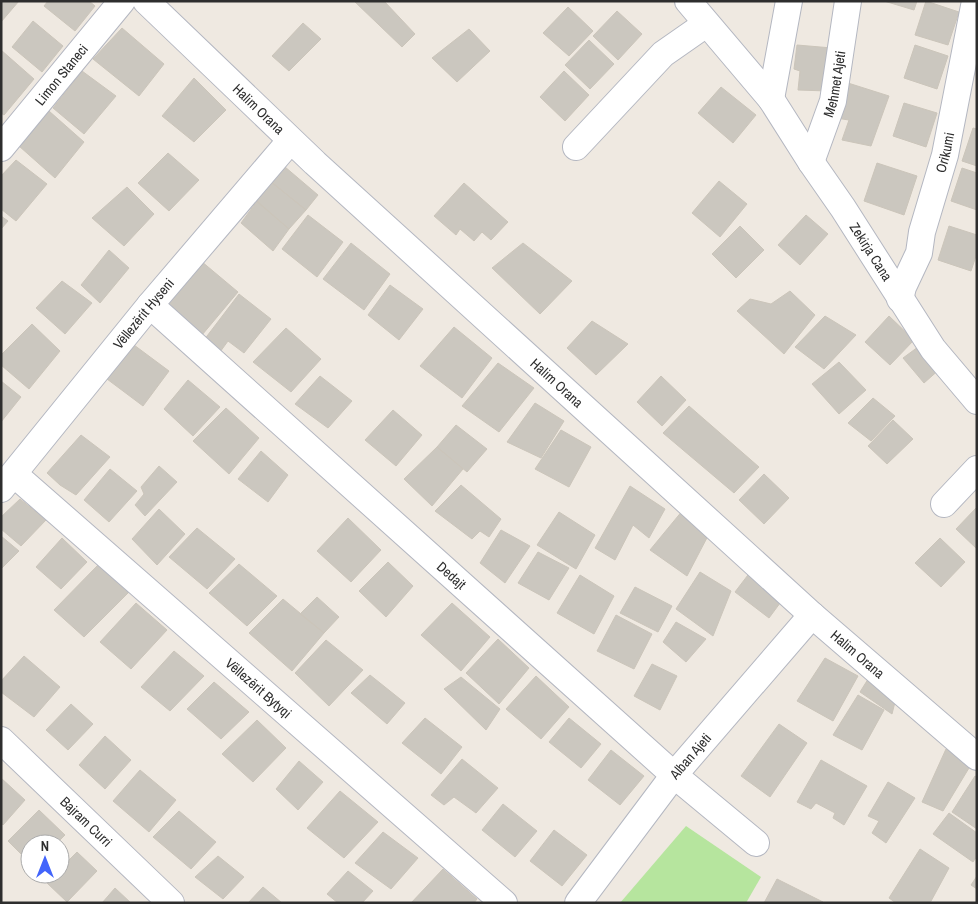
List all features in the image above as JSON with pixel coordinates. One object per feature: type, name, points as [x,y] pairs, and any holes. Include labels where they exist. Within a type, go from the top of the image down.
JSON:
[{"type":"street","name":"Limon Staneci","points":[[1,148],[122,1]]},
{"type":"street","name":"Halim Orana","points":[[146,1],[290,141],[812,615],[977,757]]},
{"type":"street","name":"Zekirja Cana","points":[[688,1],[770,99],[810,162],[843,208],[933,349],[977,401]]},
{"type":"street","points":[[770,99],[789,1]]},
{"type":"street","name":"Mehmet Ajeti","points":[[810,162],[833,101],[848,1]]},
{"type":"street","name":"Orikumi","points":[[900,299],[903,287],[919,253],[922,232],[945,155],[975,1]]},
{"type":"street","points":[[576,147],[663,54],[706,24]]},
{"type":"street","name":"Vëllezërit Hyseni","points":[[8,481],[150,305],[290,141]]},
{"type":"street","name":"Dedajt","points":[[150,305],[674,775],[756,843]]},
{"type":"street","points":[[944,504],[977,469]]},
{"type":"street","name":"Vëllezërit Bytyqi","points":[[8,481],[504,903]]},
{"type":"street","name":"Alban Ajeti","points":[[578,903],[674,775],[812,615]]},
{"type":"street","name":"Bajram Curri","points":[[1,740],[171,903]]},
{"type":"green space","points":[[686,826],[761,877],[746,903],[620,903]]},
{"type":"building","points":[[1,1],[19,1],[1,22]]},
{"type":"building","points":[[48,1],[89,1],[95,6],[75,31],[44,6]]},
{"type":"building","points":[[354,1],[384,1],[415,34],[402,47]]},
{"type":"building","points":[[884,1],[917,1],[914,10]]},
{"type":"building","points":[[926,1],[959,12],[948,45],[915,35]]},
{"type":"building","points":[[568,7],[593,31],[569,56],[543,33]]},
{"type":"building","points":[[617,11],[642,34],[618,60],[593,36]]},
{"type":"building","points":[[33,21],[63,46],[42,72],[12,47]]},
{"type":"building","points":[[303,23],[321,39],[289,71],[272,56]]},
{"type":"building","points":[[122,28],[164,64],[139,96],[93,59]]},
{"type":"building","points":[[469,29],[490,51],[457,82],[432,58]]},
{"type":"building","points":[[589,40],[614,64],[590,89],[565,65]]},
{"type":"building","points":[[797,45],[832,48],[828,91],[798,90],[800,71],[794,69]]},
{"type":"building","points":[[915,45],[948,56],[937,89],[904,78]]},
{"type":"building","points":[[1,50],[34,79],[4,115],[1,113]]},
{"type":"building","points":[[82,71],[116,96],[84,134],[53,108]]},
{"type":"building","points":[[564,71],[589,95],[565,121],[540,97]]},
{"type":"building","points":[[194,78],[226,110],[194,142],[162,116]]},
{"type":"building","points":[[848,83],[889,96],[871,146],[842,140],[849,120],[836,118]]},
{"type":"building","points":[[721,87],[756,115],[733,143],[698,113]]},
{"type":"building","points":[[904,103],[937,113],[926,147],[893,136]]},
{"type":"building","points":[[49,111],[84,142],[55,178],[19,146]]},
{"type":"building","points":[[973,128],[977,129],[977,166],[962,161]]},
{"type":"building","points":[[168,153],[199,180],[169,211],[138,183]]},
{"type":"building","points":[[16,160],[47,184],[16,221],[1,209],[1,176]]},
{"type":"building","points":[[278,161],[318,195],[306,210],[265,177]]},
{"type":"building","points":[[877,163],[917,176],[904,215],[864,201]]},
{"type":"building","points":[[962,168],[977,173],[977,210],[951,201]]},
{"type":"building","points":[[265,177],[306,210],[289,229],[250,196]]},
{"type":"building","points":[[719,181],[747,204],[720,237],[692,213]]},
{"type":"building","points":[[464,183],[508,222],[491,240],[482,232],[474,241],[460,229],[456,235],[434,216]]},
{"type":"building","points":[[127,187],[154,214],[124,246],[92,218]]},
{"type":"building","points":[[257,201],[289,229],[273,251],[241,223]]},
{"type":"building","points":[[308,215],[343,242],[317,277],[282,249]]},
{"type":"building","points":[[806,215],[828,234],[800,265],[778,245]]},
{"type":"building","points":[[1,216],[8,221],[1,229]]},
{"type":"building","points":[[740,226],[764,250],[736,278],[712,254]]},
{"type":"building","points":[[949,226],[977,235],[977,253],[971,271],[938,260]]},
{"type":"building","points":[[351,243],[390,274],[364,310],[323,279]]},
{"type":"building","points":[[523,243],[572,281],[540,314],[492,268]]},
{"type":"building","points":[[109,250],[129,268],[100,303],[81,285]]},
{"type":"building","points":[[201,261],[238,292],[202,335],[164,304]]},
{"type":"building","points":[[62,281],[92,303],[65,334],[36,308]]},
{"type":"building","points":[[390,285],[423,309],[399,340],[368,315]]},
{"type":"building","points":[[790,291],[815,315],[784,354],[737,311],[750,299],[771,304]]},
{"type":"building","points":[[239,294],[271,319],[244,353],[228,341],[220,352],[204,340]]},
{"type":"building","points":[[825,316],[856,335],[824,369],[795,347]]},
{"type":"building","points":[[889,316],[914,340],[890,365],[865,342]]},
{"type":"building","points":[[592,321],[628,344],[596,375],[567,348]]},
{"type":"building","points":[[32,324],[60,351],[29,389],[1,365],[1,355]]},
{"type":"building","points":[[454,327],[492,358],[462,398],[420,366]]},
{"type":"building","points":[[286,328],[321,359],[291,392],[253,362]]},
{"type":"building","points":[[134,345],[169,371],[143,406],[107,379]]},
{"type":"building","points":[[918,347],[941,368],[924,383],[903,358]]},
{"type":"building","points":[[839,362],[866,390],[839,414],[812,384]]},
{"type":"building","points":[[498,363],[534,388],[499,432],[462,406]]},
{"type":"building","points":[[320,376],[352,401],[328,428],[295,404]]},
{"type":"building","points":[[661,376],[686,400],[662,426],[637,402]]},
{"type":"building","points":[[188,380],[220,407],[193,436],[164,409]]},
{"type":"building","points":[[1,381],[21,397],[1,422]]},
{"type":"building","points":[[873,398],[895,416],[871,441],[848,423]]},
{"type":"building","points":[[535,403],[564,421],[541,458],[507,442]]},
{"type":"building","points":[[689,406],[759,467],[734,493],[663,433]]},
{"type":"building","points":[[226,408],[259,438],[229,474],[193,441]]},
{"type":"building","points":[[393,410],[422,435],[396,466],[365,440]]},
{"type":"building","points":[[893,420],[913,439],[887,464],[868,446]]},
{"type":"building","points":[[456,425],[487,449],[467,472],[437,447]]},
{"type":"building","points":[[561,430],[591,447],[569,487],[535,469]]},
{"type":"building","points":[[81,435],[110,457],[76,495],[60,485],[47,473]]},
{"type":"building","points":[[437,447],[463,469],[432,506],[404,479]]},
{"type":"building","points":[[261,451],[288,475],[268,502],[238,479]]},
{"type":"building","points":[[159,466],[177,482],[145,516],[135,505],[144,494],[141,487]]},
{"type":"building","points":[[110,469],[137,491],[109,522],[84,500]]},
{"type":"building","points":[[764,474],[789,498],[764,524],[739,500]]},
{"type":"building","points":[[461,485],[501,519],[489,537],[480,531],[472,539],[435,511]]},
{"type":"building","points":[[630,486],[665,509],[649,538],[633,525],[615,560],[595,548]]},
{"type":"building","points":[[20,499],[46,520],[21,546],[1,529],[1,517]]},
{"type":"building","points":[[977,507],[977,549],[956,529]]},
{"type":"building","points":[[159,509],[185,534],[157,565],[132,539]]},
{"type":"building","points":[[683,510],[710,532],[687,576],[650,550]]},
{"type":"building","points":[[559,512],[595,535],[576,569],[537,545]]},
{"type":"building","points":[[348,518],[381,550],[351,582],[317,551]]},
{"type":"building","points":[[197,528],[235,559],[207,589],[169,557]]},
{"type":"building","points":[[501,530],[530,546],[505,583],[480,563]]},
{"type":"building","points":[[1,536],[19,551],[1,569]]},
{"type":"building","points":[[62,538],[87,562],[61,589],[36,567]]},
{"type":"building","points":[[940,538],[965,562],[941,587],[915,563]]},
{"type":"building","points":[[538,552],[569,568],[549,600],[518,583]]},
{"type":"building","points":[[388,562],[413,586],[386,617],[359,591]]},
{"type":"building","points":[[239,564],[277,596],[247,626],[209,593]]},
{"type":"building","points":[[98,565],[130,591],[84,637],[54,610]]},
{"type":"building","points":[[751,571],[786,595],[769,618],[735,592]]},
{"type":"building","points":[[700,572],[731,591],[713,636],[676,609]]},
{"type":"building","points":[[580,575],[614,596],[594,634],[557,613]]},
{"type":"building","points":[[635,587],[672,606],[658,632],[620,613]]},
{"type":"building","points":[[317,597],[339,617],[324,633],[300,614]]},
{"type":"building","points":[[283,599],[324,633],[292,671],[249,633]]},
{"type":"building","points":[[136,603],[167,630],[131,669],[100,642]]},
{"type":"building","points":[[452,603],[490,637],[461,671],[421,635]]},
{"type":"building","points":[[616,615],[652,634],[634,669],[597,651]]},
{"type":"building","points":[[676,622],[706,639],[686,662],[663,642]]},
{"type":"building","points":[[498,639],[529,668],[499,704],[466,673]]},
{"type":"building","points":[[326,640],[363,670],[329,706],[295,673]]},
{"type":"building","points":[[174,651],[204,676],[170,711],[141,687]]},
{"type":"building","points":[[24,656],[60,687],[34,717],[1,692],[1,681]]},
{"type":"building","points":[[825,658],[858,676],[833,721],[797,701]]},
{"type":"building","points":[[652,664],[677,676],[660,710],[634,696]]},
{"type":"building","points":[[370,675],[405,703],[387,724],[351,693]]},
{"type":"building","points":[[536,676],[569,707],[541,739],[506,709]]},
{"type":"building","points":[[870,676],[896,698],[892,714],[860,692]]},
{"type":"building","points":[[461,677],[500,709],[486,730],[444,689]]},
{"type":"building","points":[[214,682],[249,712],[221,739],[187,709]]},
{"type":"building","points":[[858,695],[884,710],[862,750],[833,735]]},
{"type":"building","points":[[71,704],[93,724],[68,750],[46,730]]},
{"type":"building","points":[[425,718],[462,747],[441,774],[402,743]]},
{"type":"building","points":[[569,718],[601,744],[581,768],[549,742]]},
{"type":"building","points":[[257,720],[286,748],[253,782],[222,754]]},
{"type":"building","points":[[779,724],[807,743],[770,797],[741,776]]},
{"type":"building","points":[[105,736],[131,760],[105,789],[79,765]]},
{"type":"building","points":[[946,749],[972,763],[943,811],[922,802]]},
{"type":"building","points":[[611,750],[644,776],[620,805],[588,780]]},
{"type":"building","points":[[462,759],[498,788],[476,813],[454,797],[444,805],[431,795]]},
{"type":"building","points":[[821,760],[867,786],[844,825],[833,818],[835,813],[816,803],[811,809],[797,802]]},
{"type":"building","points":[[299,761],[323,782],[298,810],[276,789]]},
{"type":"building","points":[[140,770],[176,800],[149,832],[113,801]]},
{"type":"building","points":[[975,776],[977,777],[977,829],[952,812]]},
{"type":"building","points":[[1,778],[25,800],[3,825],[1,823]]},
{"type":"building","points":[[888,782],[915,798],[886,843],[872,833],[879,821],[868,816]]},
{"type":"building","points":[[340,791],[378,822],[344,858],[307,828]]},
{"type":"building","points":[[503,804],[537,831],[515,857],[482,830]]},
{"type":"building","points":[[39,810],[64,834],[20,834],[20,853],[8,841]]},
{"type":"building","points":[[179,811],[216,842],[191,869],[153,837]]},
{"type":"building","points":[[949,813],[977,833],[977,856],[973,862],[933,834]]},
{"type":"building","points":[[554,830],[587,855],[562,886],[530,861]]},
{"type":"building","points":[[383,832],[418,858],[391,889],[355,863]]},
{"type":"building","points":[[920,849],[949,868],[930,903],[896,903],[889,898]]},
{"type":"building","points":[[77,852],[97,871],[67,902],[48,884],[70,884],[70,859]]},
{"type":"building","points":[[218,856],[244,877],[223,899],[195,877]]},
{"type":"building","points":[[443,869],[477,899],[474,903],[411,903]]},
{"type":"building","points":[[348,871],[373,891],[362,903],[338,903],[327,894]]},
{"type":"building","points":[[977,876],[977,889],[971,885]]},
{"type":"building","points":[[777,879],[823,902],[764,903]]},
{"type":"building","points":[[263,887],[282,903],[248,903]]},
{"type":"building","points":[[115,888],[131,903],[102,903]]}]
